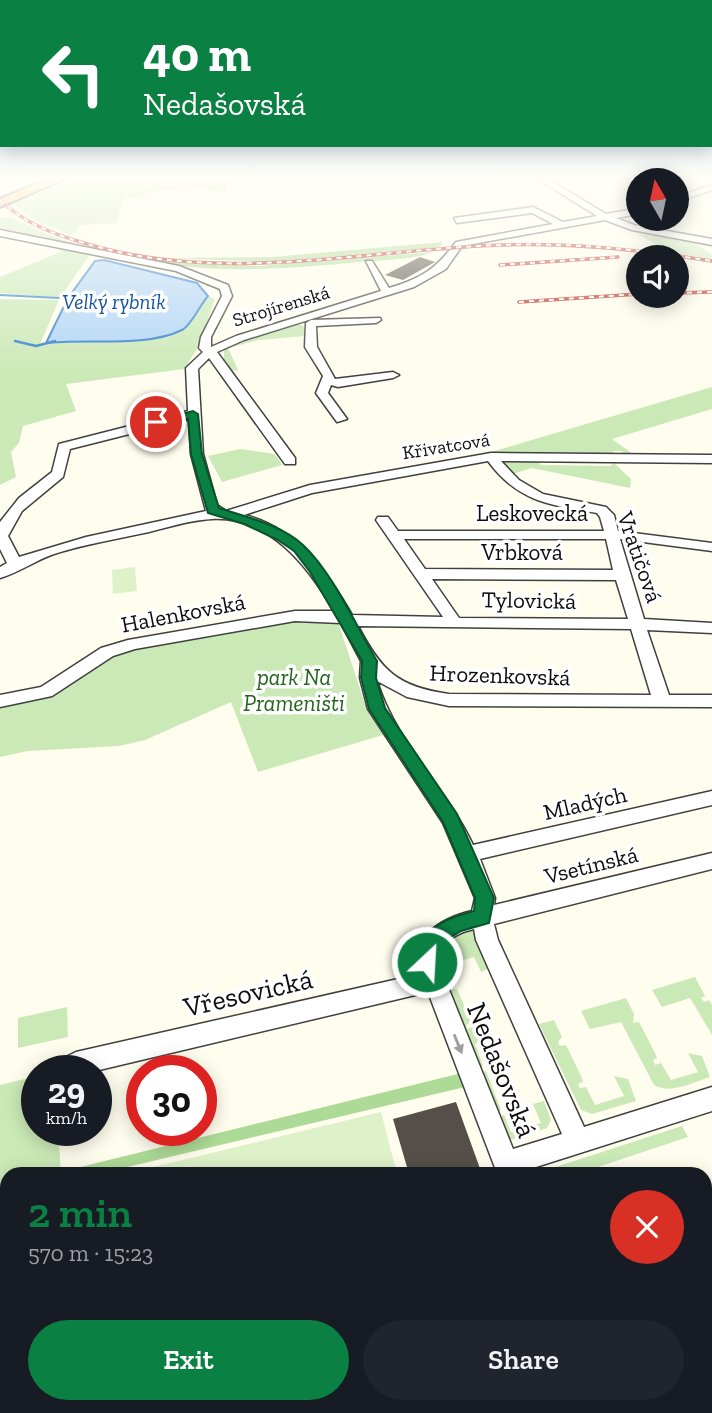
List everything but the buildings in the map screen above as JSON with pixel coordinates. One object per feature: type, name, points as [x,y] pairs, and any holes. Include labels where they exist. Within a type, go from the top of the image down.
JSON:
[{"type":"street","points":[[54,244],[179,269],[215,281],[227,293],[204,342],[205,348],[211,351],[290,461]]},
{"type":"street","name":"Strojírenská","points":[[224,515],[213,511],[210,505],[197,454],[192,368],[211,351],[240,338],[388,294],[442,268],[458,244]]},
{"type":"street","points":[[369,263],[388,294]]},
{"type":"street","points":[[297,321],[311,323],[376,320]]},
{"type":"street","points":[[311,323],[311,347],[328,377],[338,383],[393,375]]},
{"type":"street","points":[[328,377],[322,393],[341,419]]},
{"type":"street","points":[[15,564],[1,536],[2,527],[19,504],[58,474],[62,449],[68,444],[193,414]]},
{"type":"street","name":"Křivatcová","points":[[681,459],[712,451]]},
{"type":"street","name":"Křivatcová","points":[[224,515],[310,489],[491,457],[712,459]]},
{"type":"street","name":"Vratičová","points":[[491,457],[508,482],[523,492],[603,511],[663,701]]},
{"type":"street","name":"Hrozenkovská","points":[[0,573],[44,552],[193,519],[224,515],[260,526],[299,548],[346,618],[369,661],[392,683],[409,692],[438,699],[712,701]]},
{"type":"street","points":[[383,520],[454,622]]},
{"type":"street","name":"Leskovecká","points":[[394,535],[612,535],[712,547]]},
{"type":"street","name":"Vrbková","points":[[422,574],[622,575]]},
{"type":"street","name":"Halenkovská","points":[[0,701],[46,692],[107,652],[134,644],[275,619],[328,615],[346,618]]},
{"type":"street","name":"Tylovická","points":[[346,618],[362,622],[639,624],[712,628]]},
{"type":"street","name":"Nedašovská","points":[[369,661],[368,678],[377,709],[451,819],[468,854],[485,898],[482,917],[487,940],[578,1140]]},
{"type":"street","name":"Mladých","points":[[468,854],[712,798]]},
{"type":"street","name":"Vsetínská","points":[[482,917],[712,861]]},
{"type":"street","name":"Nedašovská","points":[[482,917],[456,924],[433,940],[427,962],[506,1164],[712,1099]]},
{"type":"street","name":"Vřesovická","points":[[111,1055],[433,981]]},
{"type":"green space","points":[[442,244],[440,247],[276,262],[166,258],[272,257]]},
{"type":"green space","points":[[655,244],[697,244],[712,255],[712,259],[689,255],[689,245]]},
{"type":"green space","points":[[56,249],[91,253],[60,298],[0,293],[0,277],[63,251]]},
{"type":"green space","points":[[434,252],[398,259],[250,269],[195,267],[141,259],[257,266]]},
{"type":"green space","points":[[208,296],[215,299],[197,349],[184,369],[66,384],[76,411],[23,426],[19,443],[11,452],[16,477],[0,485],[0,299],[59,300],[40,344],[124,340],[185,329]]},
{"type":"green space","points":[[291,325],[303,325],[306,336],[259,340],[228,348],[238,370],[230,371],[224,363],[224,350],[230,345]]},
{"type":"green space","points":[[712,387],[712,409],[612,439],[634,455],[623,455],[622,451],[613,451],[614,455],[488,453]]},
{"type":"green space","points":[[240,449],[275,454],[282,465],[222,482],[208,456]]},
{"type":"green space","points":[[539,461],[540,465],[610,466],[614,463],[631,479],[630,488],[532,468],[509,475],[501,462]]},
{"type":"green space","points":[[135,567],[137,591],[113,594],[112,570]]},
{"type":"green space","name":"park Na Prameništi","points":[[286,619],[335,622],[339,625],[364,701],[383,735],[258,772],[231,702],[145,740],[119,746],[28,751],[0,757],[0,705],[49,695],[117,652]]},
{"type":"green space","points":[[472,927],[488,963],[487,969],[481,972],[474,957],[447,965],[454,985],[450,986],[451,990],[457,989],[470,1019],[470,1023],[466,1025],[467,1029],[473,1027],[479,1042],[475,1044],[483,1066],[479,1068],[480,1073],[486,1071],[501,1110],[496,1112],[498,1117],[504,1115],[511,1132],[541,1123],[533,1104],[544,1101],[551,1120],[547,1128],[507,1141],[436,972],[439,955],[445,943],[456,934]]},
{"type":"green space","points":[[695,977],[705,996],[701,998],[704,1002],[709,1000],[712,1005],[712,1035],[690,998],[662,1007],[652,990]]},
{"type":"green space","points":[[626,998],[634,1014],[633,1023],[639,1022],[656,1055],[657,1058],[653,1060],[655,1065],[661,1063],[671,1080],[698,1072],[688,1053],[702,1056],[710,1077],[682,1087],[661,1088],[654,1085],[621,1022],[590,1029],[581,1011]]},
{"type":"green space","points":[[67,1007],[68,1037],[18,1048],[18,1018]]},
{"type":"green space","points":[[554,1020],[562,1037],[558,1042],[560,1046],[566,1045],[582,1078],[583,1082],[578,1084],[580,1088],[586,1087],[595,1105],[624,1096],[614,1076],[628,1079],[636,1101],[592,1114],[581,1110],[539,1024]]},
{"type":"green space","points":[[466,1072],[465,1087],[217,1146],[217,1133]]},
{"type":"green space","points":[[21,1080],[21,1146],[59,1146],[61,1167],[0,1167],[0,1085]]},
{"type":"green space","points":[[381,1112],[395,1167],[153,1167]]},
{"type":"green space","points":[[682,1126],[688,1137],[598,1167],[556,1167]]},
{"type":"green space","points":[[166,1146],[216,1146],[128,1167],[80,1167]]},
{"type":"water","name":"Velký rybník","points":[[104,260],[197,283],[208,296],[185,328],[167,336],[134,341],[46,343],[68,298],[95,261]]},
{"type":"waterway","points":[[0,295],[59,298]]},
{"type":"waterway","points":[[15,341],[36,346],[55,341]]},
{"type":"railway","points":[[88,244],[136,255],[187,262],[291,262],[527,244],[606,248],[712,261]]},
{"type":"railway","points":[[500,265],[618,257]]},
{"type":"railway","points":[[689,293],[712,292]]},
{"type":"railway","points":[[519,302],[626,295]]},
{"type":"route","points":[[156,422],[193,414],[197,454],[213,511],[248,521],[292,542],[316,570],[369,661],[368,678],[377,709],[451,819],[485,898],[484,907],[482,917],[446,928],[436,936],[428,949],[427,962]]}]
